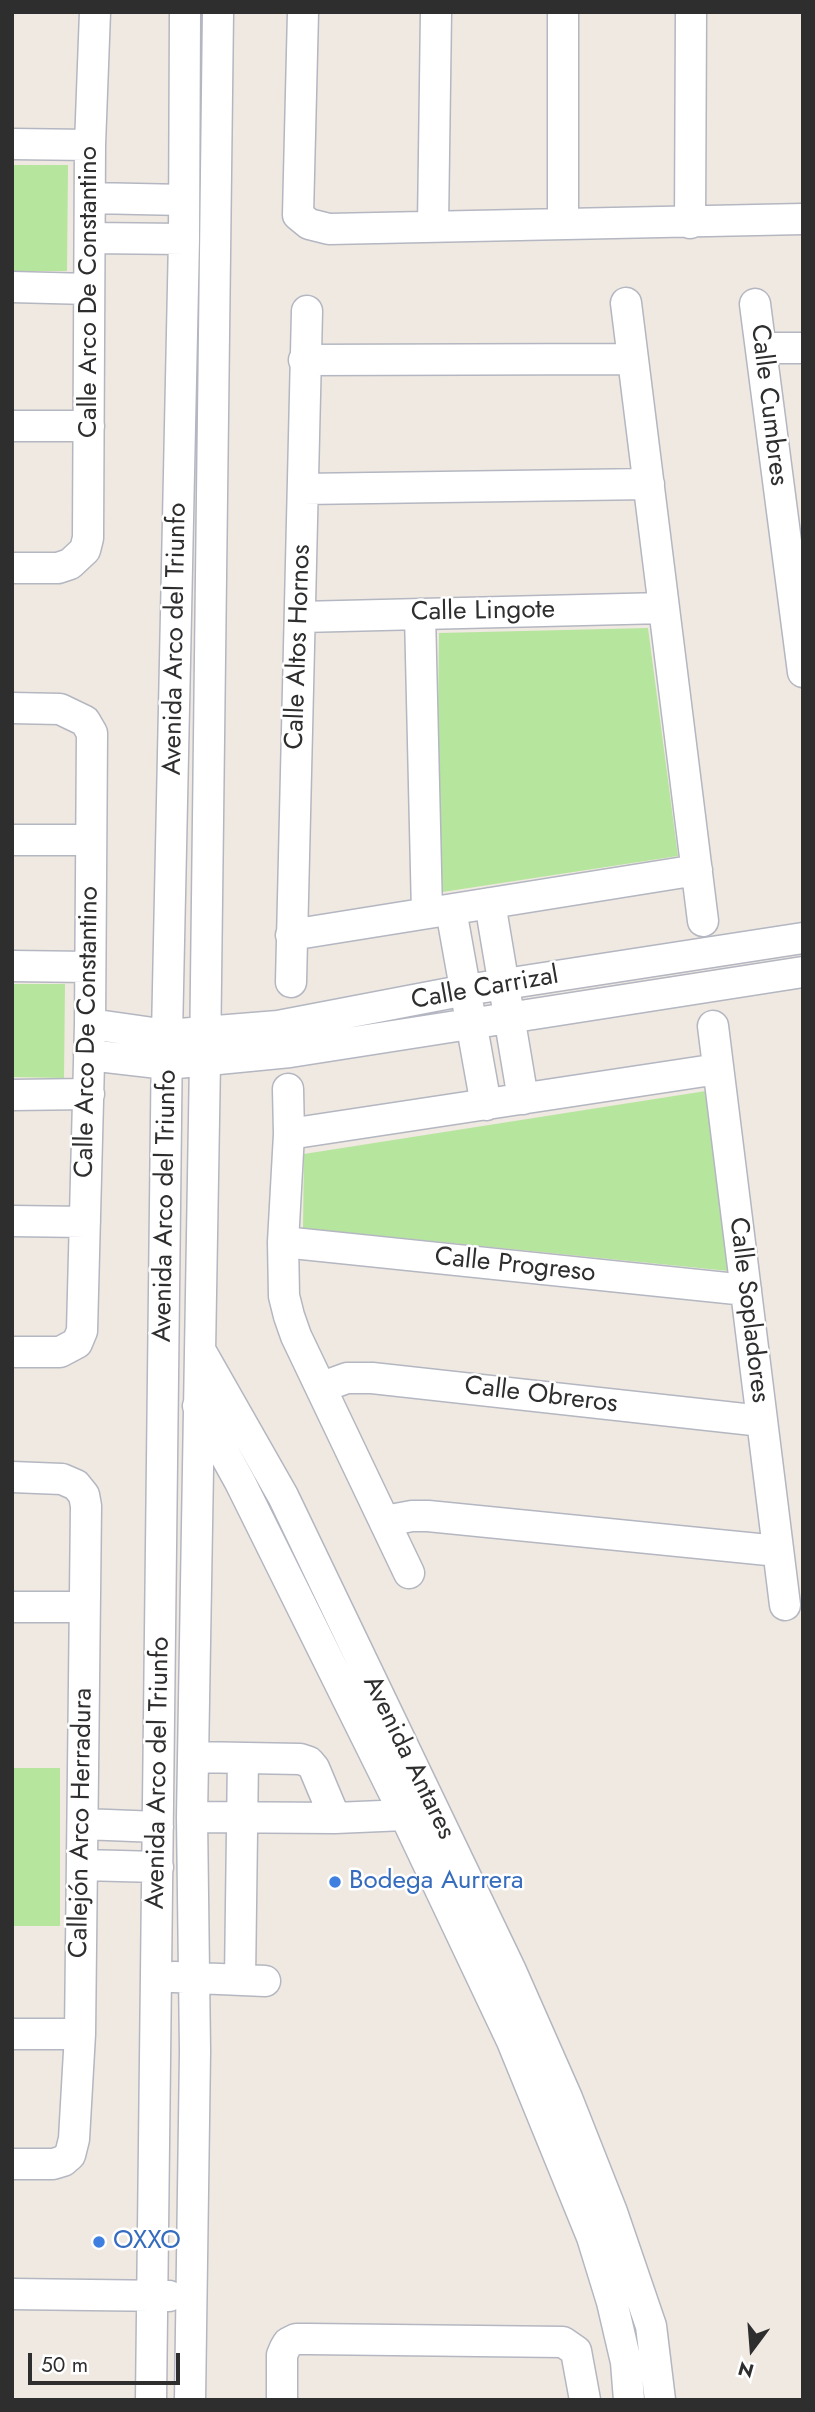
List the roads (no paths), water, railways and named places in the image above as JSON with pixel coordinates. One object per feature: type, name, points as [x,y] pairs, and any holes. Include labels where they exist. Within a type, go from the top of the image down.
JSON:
[{"type":"street","name":"Calle Arco De Constantino","points":[[12,568],[58,568],[70,564],[85,550],[88,538],[90,145],[95,12]]},
{"type":"street","name":"Avenida Arco del Triunfo","points":[[151,2400],[167,1035],[184,239],[185,12]]},
{"type":"street","name":"Avenida Arco del Triunfo","points":[[190,2400],[195,2051],[192,1817],[218,12]]},
{"type":"street","points":[[303,12],[298,215],[309,224],[329,229],[803,219]]},
{"type":"street","points":[[433,225],[436,12]]},
{"type":"street","points":[[563,12],[563,224]]},
{"type":"street","points":[[690,223],[691,12]]},
{"type":"street","points":[[12,144],[90,145]]},
{"type":"street","points":[[91,198],[184,200]]},
{"type":"street","points":[[90,237],[184,239]]},
{"type":"street","points":[[12,286],[89,289]]},
{"type":"street","points":[[626,303],[704,921]]},
{"type":"street","name":"Calle Cumbres","points":[[755,304],[803,672]]},
{"type":"street","name":"Calle Altos Hornos","points":[[291,982],[307,311]]},
{"type":"street","points":[[761,348],[803,348]]},
{"type":"street","points":[[304,360],[633,359]]},
{"type":"street","points":[[12,426],[89,426]]},
{"type":"street","points":[[303,489],[649,484]]},
{"type":"street","name":"Calle Lingote","points":[[301,617],[664,608]]},
{"type":"street","points":[[420,614],[439,911],[466,990],[486,1105]]},
{"type":"street","name":"Calle Arco De Constantino","points":[[12,708],[60,709],[85,721],[92,733],[89,1094],[82,1331],[77,1343],[60,1352],[12,1352]]},
{"type":"street","points":[[12,840],[91,840]]},
{"type":"street","points":[[291,935],[697,870]]},
{"type":"street","points":[[490,903],[523,1099]]},
{"type":"street","name":"Calle Carrizal","points":[[89,1055],[167,1064],[205,1047],[278,1026],[466,990],[803,938]]},
{"type":"street","points":[[12,966],[90,967]]},
{"type":"street","name":"Calle Carrizal","points":[[90,1024],[167,1035],[205,1047],[290,1052],[803,972]]},
{"type":"street","name":"Calle Sopladores","points":[[713,1026],[785,1605]]},
{"type":"street","points":[[289,1134],[718,1069]]},
{"type":"street","points":[[288,1089],[284,1296],[289,1316],[409,1573]]},
{"type":"street","points":[[12,1095],[89,1094]]},
{"type":"street","points":[[12,1221],[85,1222]]},
{"type":"street","name":"Calle Progreso","points":[[283,1242],[746,1290]]},
{"type":"street","name":"Avenida Antares","points":[[165,1293],[283,1496],[511,1971],[568,2098],[652,2326],[660,2400]]},
{"type":"street","name":"Avenida Antares","points":[[164,1352],[240,1482],[405,1815],[512,2041],[592,2237],[612,2302],[626,2362],[629,2400]]},
{"type":"street","name":"Calle Obreros","points":[[322,1387],[347,1378],[372,1378],[762,1421]]},
{"type":"street","name":"Callejón Arco Herradura","points":[[12,1477],[62,1479],[76,1485],[86,1506],[80,2034],[74,2139],[70,2155],[63,2161],[53,2164],[12,2164]]},
{"type":"street","points":[[385,1521],[428,1516],[778,1551]]},
{"type":"street","points":[[12,1607],[84,1607]]},
{"type":"street","points":[[193,1757],[300,1759],[309,1762],[335,1818]]},
{"type":"street","points":[[156,1977],[252,1980],[243,1818],[243,1758]]},
{"type":"street","points":[[192,1817],[335,1818],[405,1815]]},
{"type":"street","points":[[83,1825],[158,1827]]},
{"type":"street","points":[[82,1865],[158,1867]]},
{"type":"street","points":[[12,2034],[80,2034]]},
{"type":"street","points":[[12,2294],[190,2296]]},
{"type":"street","points":[[282,2400],[282,2355],[288,2343],[296,2339],[309,2339],[554,2340],[571,2346],[578,2358],[585,2400]]},
{"type":"place","name":"Bodega Aurrera","points":[[335,1882]]},
{"type":"place","name":"OXXO","points":[[99,2242]]}]
